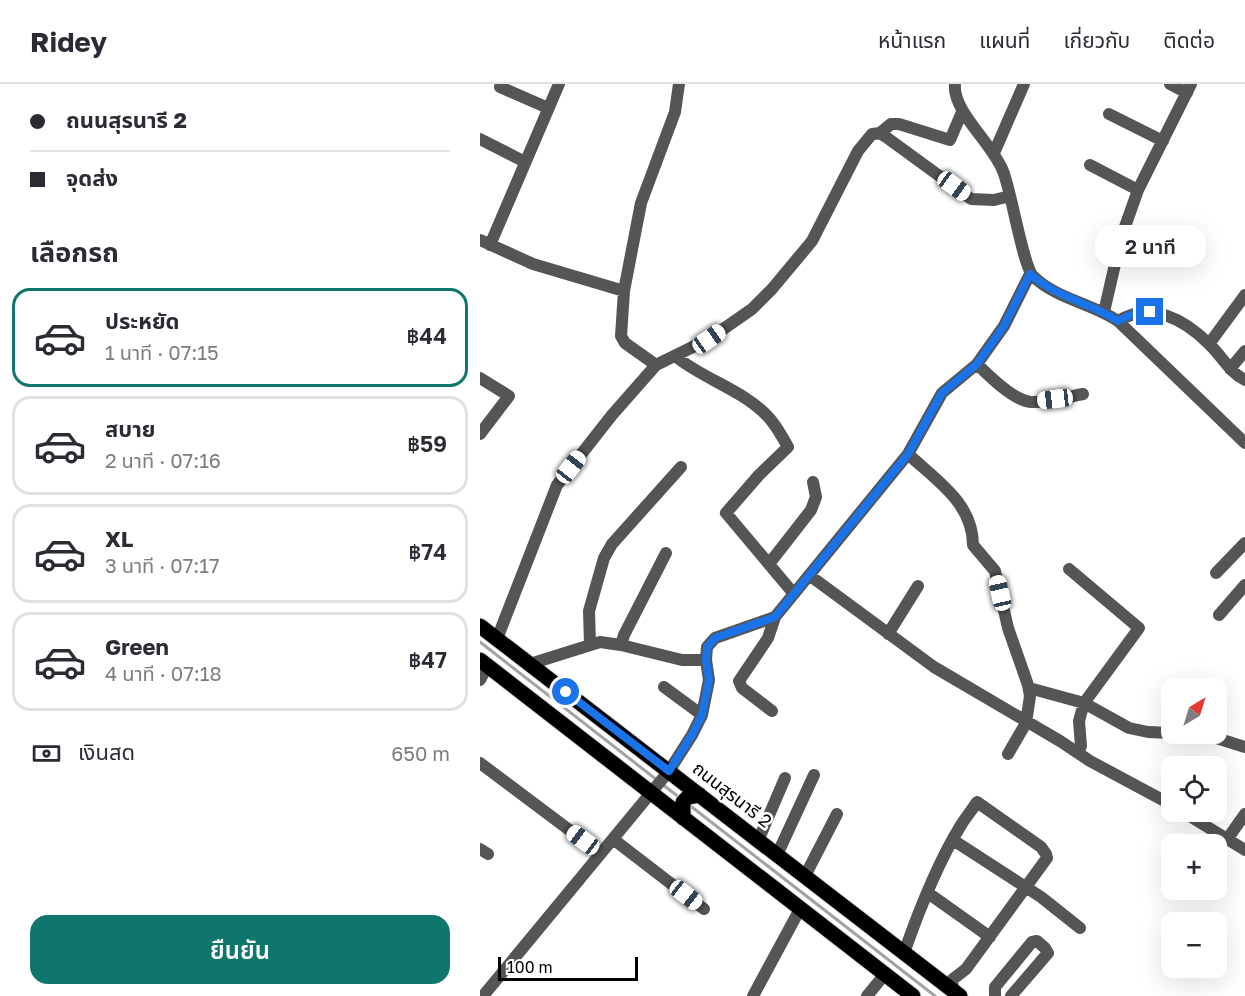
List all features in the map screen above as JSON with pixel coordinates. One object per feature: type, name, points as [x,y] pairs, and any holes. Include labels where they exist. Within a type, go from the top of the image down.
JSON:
[{"type":"main road","name":"ถนนสุรนารี 2","points":[[480,626],[530,664],[633,761],[654,791],[688,805],[758,841],[956,993]]},
{"type":"main road","name":"ถนนสุรนารี 2","points":[[484,662],[633,761],[667,774],[688,805],[800,909],[913,996]]},
{"type":"street","points":[[559,84],[525,162],[485,243],[533,264],[624,291]]},
{"type":"street","points":[[656,365],[625,343],[621,336],[624,291],[641,203],[675,112],[679,84]]},
{"type":"street","points":[[955,84],[954,91],[962,112],[994,153],[1003,171],[1030,274],[1054,291],[1104,312],[1118,321],[1245,443]]},
{"type":"street","points":[[994,153],[1024,84]]},
{"type":"street","points":[[1104,312],[1121,238],[1138,190],[1189,88],[1170,84]]},
{"type":"street","points":[[500,87],[548,108]]},
{"type":"street","points":[[497,639],[557,485],[612,415],[656,365],[709,339],[752,309],[772,289],[812,241],[858,151],[872,134],[880,133],[891,124],[899,124],[950,140],[962,112]]},
{"type":"street","points":[[1109,114],[1163,141]]},
{"type":"street","points":[[880,133],[971,199],[994,200],[1010,196]]},
{"type":"street","points":[[480,139],[525,162]]},
{"type":"street","points":[[1090,165],[1138,190]]},
{"type":"street","points":[[772,711],[742,688],[739,681],[768,638],[775,617],[908,454],[942,393],[977,364],[1004,326],[1030,274]]},
{"type":"street","points":[[1209,344],[1245,295]]},
{"type":"street","points":[[1118,321],[1135,313],[1158,313],[1180,322],[1209,344],[1230,369],[1245,380]]},
{"type":"street","points":[[1230,369],[1245,351]]},
{"type":"street","points":[[675,356],[692,370],[711,378],[754,405],[771,419],[789,447],[759,475],[726,513],[794,594]]},
{"type":"street","points":[[977,364],[997,383],[1025,401],[1083,394]]},
{"type":"street","points":[[480,378],[509,396],[480,434]]},
{"type":"street","points":[[908,454],[958,500],[973,536],[973,545],[995,571],[1008,628],[1029,688],[1026,723],[1008,754]]},
{"type":"street","points":[[590,644],[589,611],[604,558],[612,544],[681,466]]},
{"type":"street","points":[[769,564],[814,503],[816,497],[813,482]]},
{"type":"street","points":[[1216,573],[1245,543]]},
{"type":"street","points":[[621,645],[666,553]]},
{"type":"street","points":[[1069,569],[1139,628],[1084,704],[1078,721],[1081,746],[1078,753]]},
{"type":"street","points":[[809,575],[934,667],[1026,723],[1161,799]]},
{"type":"street","points":[[1219,615],[1245,585]]},
{"type":"street","points":[[888,634],[918,586]]},
{"type":"street","points":[[483,996],[667,774],[702,715],[709,680],[707,647],[715,638],[775,617]]},
{"type":"street","points":[[530,664],[600,642],[682,660],[706,660]]},
{"type":"street","points":[[480,680],[484,662]]},
{"type":"street","points":[[664,687],[702,715]]},
{"type":"street","points":[[1029,688],[1084,704],[1129,728],[1161,733]]},
{"type":"street","points":[[1227,741],[1245,747]]},
{"type":"street","points":[[480,762],[600,853]]},
{"type":"street","points":[[777,855],[814,775]]},
{"type":"street","points":[[758,841],[785,778]]},
{"type":"street","points":[[904,953],[928,893],[960,825],[977,802],[1041,847],[1047,858],[966,969],[953,979],[956,993]]},
{"type":"street","points":[[805,876],[837,814]]},
{"type":"street","points":[[1228,838],[1245,814]]},
{"type":"street","points":[[1201,822],[1245,850]]},
{"type":"street","points":[[613,839],[704,909]]},
{"type":"street","points":[[953,840],[1041,897],[1080,928]]},
{"type":"street","points":[[928,893],[990,937]]},
{"type":"street","points":[[753,996],[800,909]]},
{"type":"street","points":[[995,996],[995,987],[1032,942],[1037,941],[1047,953],[1011,996]]},
{"type":"street","points":[[867,996],[885,974]]},
{"type":"waterway","points":[[480,642],[657,780]]},
{"type":"waterway","points":[[662,784],[680,798]]},
{"type":"waterway","points":[[688,804],[935,996]]},
{"type":"route","points":[[566,692],[669,771],[702,715],[709,680],[707,647],[715,638],[775,617],[908,454],[942,393],[977,364],[1004,326],[1030,274],[1054,291],[1104,312],[1118,321],[1135,313],[1150,312]]}]
